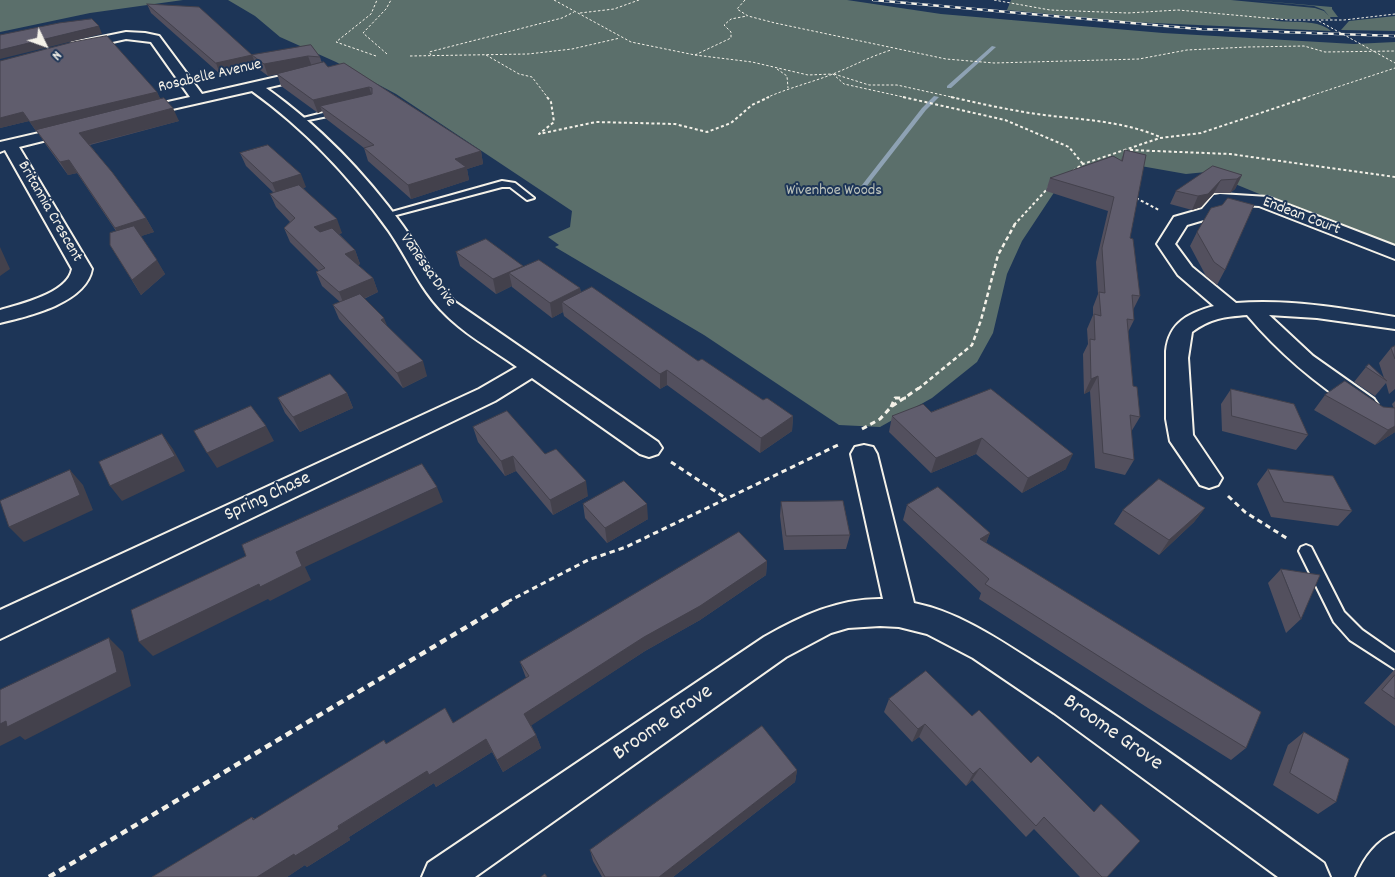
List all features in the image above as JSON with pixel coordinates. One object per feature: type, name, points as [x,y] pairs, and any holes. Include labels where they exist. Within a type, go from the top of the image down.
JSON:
[{"type":"street","points":[[68,48],[122,36],[147,36],[156,39],[197,97]]},
{"type":"street","name":"Rosabelle Avenue","points":[[122,116],[197,97],[316,72]]},
{"type":"street","name":"Vanessa Drive","points":[[253,85],[298,120],[363,187],[385,215],[447,305],[472,325],[649,448]]},
{"type":"street","points":[[5,146],[85,126]]},
{"type":"street","name":"Britannia Crescent","points":[[0,317],[54,298],[79,283],[83,276],[82,269],[5,146]]},
{"type":"street","name":"Endean Court","points":[[1180,221],[1208,213],[1220,199],[1262,200],[1395,254]]},
{"type":"street","points":[[1180,221],[1166,244],[1170,254],[1229,308]]},
{"type":"street","points":[[1209,478],[1182,439],[1178,409],[1177,348],[1184,328],[1204,314],[1229,308],[1321,313],[1395,323]]},
{"type":"street","points":[[1252,308],[1266,325],[1302,360],[1345,392],[1380,414]]},
{"type":"street","name":"Spring Chase","points":[[0,625],[478,399],[533,367]]},
{"type":"street","points":[[856,442],[901,614]]},
{"type":"street","name":"Broome Grove","points":[[450,875],[775,647],[801,631],[828,618],[865,612],[901,614],[939,625],[980,645],[1059,696],[1202,796],[1310,877]]},
{"type":"street","points":[[1376,877],[1395,852]]},
{"type":"lane","points":[[298,120],[346,110]]},
{"type":"lane","points":[[385,215],[502,184],[512,185],[530,198]]},
{"type":"lane","points":[[1306,551],[1340,617],[1356,635],[1395,662]]},
{"type":"path","points":[[376,56],[336,42],[371,14],[377,0]]},
{"type":"path","points":[[387,54],[363,33],[371,21],[390,6],[391,0]]},
{"type":"path","points":[[554,0],[578,14],[603,24],[631,42],[695,55],[723,57],[808,75],[833,74],[869,85],[897,85],[980,104],[1139,128],[1160,138]]},
{"type":"path","points":[[578,14],[614,9],[639,0]]},
{"type":"path","points":[[745,0],[737,9],[748,16]]},
{"type":"path","points":[[994,0],[1050,10],[1128,13],[1178,10],[1246,18],[1318,20],[1395,14]]},
{"type":"path","points":[[431,55],[429,52],[562,18],[574,12]]},
{"type":"path","points":[[695,55],[731,38],[731,32],[724,25],[730,18],[748,16],[893,49],[946,59],[994,63],[1139,60],[1187,50],[1304,46],[1325,52],[1395,51]]},
{"type":"path","points":[[1318,20],[1395,63]]},
{"type":"path","points":[[410,56],[486,55],[572,49],[621,37]]},
{"type":"path","points":[[486,55],[519,74],[532,77],[551,102],[554,122],[538,134],[596,122],[675,124],[706,132],[731,123],[752,105],[788,88],[833,74],[866,58],[893,49]]},
{"type":"path","points":[[774,67],[787,76],[788,88]]},
{"type":"path","points":[[1068,174],[1160,138],[1201,133],[1395,68]]},
{"type":"path","points":[[833,74],[844,84],[1005,120],[1069,147],[1081,168]]},
{"type":"path","points":[[1127,150],[1166,148],[1290,161],[1395,177]]},
{"type":"path","points":[[49,877],[488,612],[588,560],[626,547],[724,498],[856,442],[891,407],[907,398],[972,345],[977,336],[987,293],[1003,243],[1020,217],[1055,182]]},
{"type":"path","points":[[1128,194],[1180,221]]},
{"type":"path","points":[[649,448],[724,498]]},
{"type":"path","points":[[1209,478],[1245,512],[1306,551]]},
{"type":"green space","points":[[0,0],[183,0],[90,13],[0,32]]},
{"type":"green space","name":"Wivenhoe Woods","points":[[228,0],[847,0],[941,14],[1163,33],[1354,44],[1395,42],[1395,250],[1206,172],[1186,174],[1118,162],[1057,188],[1022,241],[1007,274],[993,333],[977,362],[932,398],[880,427],[839,425],[704,335],[555,247],[559,245],[548,237],[570,227],[572,211],[396,94],[336,62],[280,37],[255,16]]},
{"type":"green space","points":[[1011,0],[1231,0],[1315,8],[1324,11],[1329,16],[1324,10],[1314,6],[1250,0],[1332,7],[1338,17],[1330,17],[1331,19],[1269,19],[1317,24],[1331,31],[1131,22],[1007,10]]},
{"type":"green space","points":[[1395,16],[1395,31],[1341,30],[1349,21]]},
{"type":"building","points":[[147,4],[199,7],[252,55],[216,63]]},
{"type":"building","points":[[92,19],[99,26],[0,50],[0,35],[59,23]]},
{"type":"building","points":[[107,36],[157,92],[30,122],[23,112],[0,118],[0,61],[73,42]]},
{"type":"building","points":[[311,45],[320,57],[308,56],[264,64],[252,55]]},
{"type":"building","points":[[324,62],[328,67],[344,63],[481,151],[455,159],[466,167],[408,185],[364,148],[374,145],[320,106],[372,94],[372,88],[369,87],[313,100],[277,74]]},
{"type":"building","points":[[164,98],[173,108],[79,133],[112,172],[146,218],[115,228],[69,160],[60,162],[36,130]]},
{"type":"building","points":[[268,145],[301,174],[272,183],[240,153]]},
{"type":"building","points":[[1125,150],[1146,155],[1130,238],[1133,239],[1140,296],[1132,295],[1134,320],[1127,319],[1133,386],[1137,387],[1140,417],[1130,415],[1134,460],[1103,453],[1098,376],[1091,379],[1090,339],[1095,340],[1094,314],[1101,316],[1099,292],[1105,293],[1102,248],[1114,197],[1050,178],[1113,156],[1122,161]]},
{"type":"building","points":[[1213,166],[1242,175],[1237,179],[1221,180],[1208,194],[1198,196],[1176,191]]},
{"type":"building","points":[[299,185],[337,219],[314,227],[320,232],[332,228],[355,250],[345,254],[373,278],[339,292],[316,272],[325,268],[284,228],[295,218],[270,194]]},
{"type":"building","points":[[1228,198],[1254,205],[1225,270],[1214,262],[1197,232],[1211,208],[1222,205]]},
{"type":"building","points":[[134,226],[157,260],[132,280],[110,245],[110,233]]},
{"type":"building","points":[[486,239],[523,266],[493,279],[456,252]]},
{"type":"building","points":[[539,260],[580,288],[550,303],[509,273]]},
{"type":"building","points":[[592,287],[698,361],[702,359],[763,400],[767,398],[793,416],[761,438],[667,370],[660,374],[562,302]]},
{"type":"building","points":[[360,294],[384,318],[381,320],[423,361],[397,373],[333,305]]},
{"type":"building","points":[[1395,346],[1395,359],[1391,348]]},
{"type":"building","points":[[1369,364],[1387,381],[1366,367]]},
{"type":"building","points":[[330,374],[347,393],[293,417],[278,398]]},
{"type":"building","points":[[1345,381],[1383,407],[1395,408],[1395,426],[1388,430],[1325,395]]},
{"type":"building","points":[[991,389],[1073,454],[1028,478],[982,438],[936,458],[892,416],[923,404],[931,412]]},
{"type":"building","points":[[1231,389],[1294,404],[1308,435],[1232,416]]},
{"type":"building","points":[[251,406],[266,426],[207,453],[194,431]]},
{"type":"building","points":[[507,411],[545,454],[556,449],[586,481],[550,500],[513,456],[501,461],[473,427]]},
{"type":"building","points":[[162,434],[175,456],[110,486],[99,462]]},
{"type":"building","points":[[422,464],[437,487],[296,552],[302,566],[260,587],[259,584],[139,642],[131,610],[246,556],[242,545]]},
{"type":"building","points":[[1268,469],[1333,476],[1352,511],[1284,502]]},
{"type":"building","points":[[70,470],[80,495],[9,527],[0,501]]},
{"type":"building","points":[[1159,479],[1205,508],[1169,540],[1123,510]]},
{"type":"building","points":[[624,481],[647,504],[605,528],[583,504]]},
{"type":"building","points":[[938,487],[990,533],[980,539],[1261,712],[1246,748],[985,584],[989,579],[907,505]]},
{"type":"building","points":[[843,501],[850,535],[786,536],[781,502]]},
{"type":"building","points":[[739,532],[767,561],[700,606],[644,637],[524,714],[536,735],[497,760],[486,739],[429,775],[427,771],[338,826],[339,829],[257,877],[152,877],[252,817],[253,820],[384,740],[386,744],[445,708],[453,723],[529,676],[520,662]]},
{"type":"building","points":[[1281,569],[1320,575],[1301,619]]},
{"type":"building","points":[[109,638],[117,672],[7,727],[6,721],[0,724],[0,690]]},
{"type":"building","points":[[926,671],[972,716],[979,710],[1031,763],[1038,756],[1094,812],[1101,804],[1140,841],[1107,877],[1102,877],[1044,817],[1036,826],[980,768],[973,774],[925,724],[918,729],[889,699]]},
{"type":"building","points":[[1395,675],[1395,699],[1382,690]]},
{"type":"building","points":[[762,726],[797,770],[659,877],[605,877],[590,850]]},
{"type":"building","points":[[1304,732],[1349,759],[1336,802],[1290,773]]},
{"type":"waterway","points":[[949,87],[994,47]]},
{"type":"waterway","points":[[857,195],[924,109],[936,97]]},
{"type":"railway","points":[[873,0],[1199,29],[1395,36]]}]
